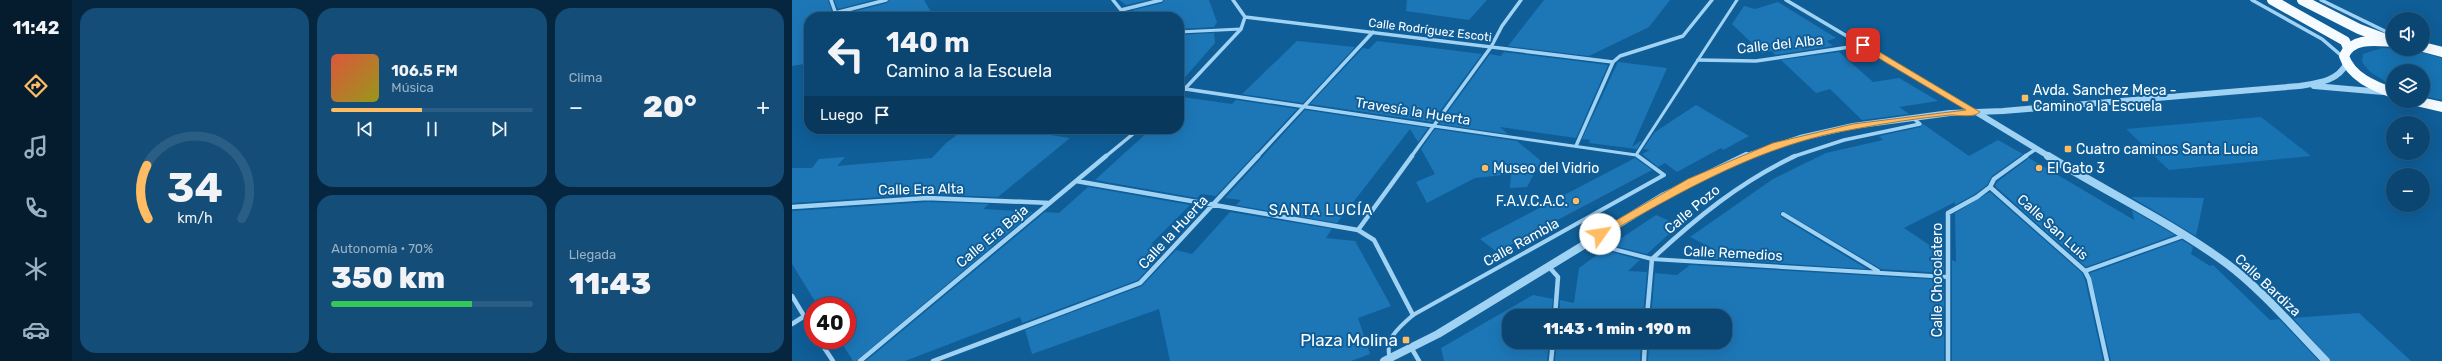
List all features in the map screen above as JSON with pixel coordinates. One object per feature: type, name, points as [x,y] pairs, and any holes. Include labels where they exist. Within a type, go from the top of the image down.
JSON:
[{"type":"highway","points":[[2272,0],[2335,34],[2345,41],[2348,48]]},
{"type":"highway","points":[[2302,0],[2359,29],[2386,39]]},
{"type":"highway","points":[[2386,41],[2366,42],[2348,48],[2345,53],[2346,61],[2362,77],[2386,89]]},
{"type":"highway","points":[[2430,48],[2442,52]]},
{"type":"highway","points":[[2430,104],[2442,107]]},
{"type":"street","points":[[832,0],[835,12]]},
{"type":"street","points":[[839,12],[886,0]]},
{"type":"street","points":[[1113,0],[1121,10],[1161,0]]},
{"type":"street","points":[[1186,88],[1242,29],[1245,18],[1233,0]]},
{"type":"street","points":[[1358,230],[1491,47],[1502,26],[1521,0]]},
{"type":"street","points":[[1576,146],[1613,62],[1620,56],[1683,36],[1712,0]]},
{"type":"street","points":[[1636,155],[1737,0]]},
{"type":"street","points":[[1786,0],[1976,112]]},
{"type":"street","points":[[2252,0],[2322,39],[2346,61],[2343,73],[2334,79],[2299,86]]},
{"type":"street","points":[[2321,0],[2386,32]]},
{"type":"street","name":"Calle Rodríguez Escoti","points":[[1245,18],[1373,32],[1613,62]]},
{"type":"street","points":[[1184,32],[1242,29]]},
{"type":"street","name":"Calle la Huerta","points":[[933,361],[1140,283],[1373,32]]},
{"type":"street","name":"Calle del Alba","points":[[1698,60],[1756,61],[1863,45]]},
{"type":"street","points":[[1388,360],[1412,349],[1550,268],[1587,242],[1664,196],[1749,155],[1825,132],[1913,118],[2299,86],[2362,88],[2386,92]]},
{"type":"street","name":"Travesía la Huerta","points":[[1186,88],[1636,155]]},
{"type":"street","points":[[2430,106],[2442,111]]},
{"type":"street","name":"Calle Bardiza","points":[[1976,112],[2036,150],[2122,201],[2185,235],[2227,264],[2283,316],[2326,361]]},
{"type":"street","name":"Calle Pozo","points":[[1652,259],[1701,213],[1740,184],[1760,173],[1820,147],[1920,124],[1913,118]]},
{"type":"street","name":"Calle Era Baja","points":[[860,361],[1132,134]]},
{"type":"street","name":"Calle Chocolatero","points":[[1948,361],[1948,213],[1977,197],[1990,187],[1994,179],[2036,150]]},
{"type":"street","name":"Calle Rambla","points":[[1388,360],[1386,351],[1388,339],[1413,315],[1664,176],[1636,155]]},
{"type":"street","points":[[1076,181],[1358,230],[1374,240],[1413,315]]},
{"type":"street","name":"Calle San Luis","points":[[1990,187],[2085,271],[2089,279],[2107,361]]},
{"type":"street","name":"Calle Era Alta","points":[[792,207],[927,198],[1050,203]]},
{"type":"street","name":"Calle Remedios","points":[[1783,214],[1880,272]]},
{"type":"street","points":[[2085,271],[2185,235]]},
{"type":"street","name":"Calle Remedios","points":[[1587,242],[1652,259],[1948,276]]},
{"type":"street","points":[[1648,309],[1652,259]]},
{"type":"street","points":[[1550,268],[1558,277],[1556,309]]},
{"type":"street","points":[[792,296],[803,317],[792,324]]},
{"type":"street","points":[[825,349],[833,361]]},
{"type":"street","points":[[1412,349],[1419,361]]},
{"type":"street","points":[[1551,361],[1552,349]]},
{"type":"street","points":[[1644,361],[1645,349]]},
{"type":"shaded area","points":[[2386,48],[2386,56],[2430,56],[2430,55],[2442,58],[2442,100],[2430,97],[2430,64],[2386,64],[2386,82],[2370,72],[2362,62],[2363,54]]},
{"type":"shaded area","points":[[2261,117],[2311,156],[2169,170],[2126,129]]},
{"type":"building","points":[[792,0],[828,0],[832,12],[804,12],[804,64],[792,66]]},
{"type":"building","points":[[834,0],[873,0],[838,9]]},
{"type":"building","points":[[889,0],[924,0],[931,12],[852,12],[887,3]]},
{"type":"building","points":[[1119,0],[1148,0],[1126,5]]},
{"type":"building","points":[[1164,0],[1209,0],[1217,22],[1214,27],[1184,29],[1184,12],[1136,12],[1133,10],[1162,3]]},
{"type":"building","points":[[1407,0],[1487,0],[1469,20],[1406,11]]},
{"type":"building","points":[[1544,0],[1670,0],[1649,27],[1589,56],[1508,46]]},
{"type":"building","points":[[1778,2],[1836,38],[1827,41],[1833,46],[1775,55],[1772,51],[1762,53],[1732,24],[1744,6],[1755,9]]},
{"type":"building","points":[[1214,33],[1215,43],[1184,78],[1184,35]]},
{"type":"building","points":[[1297,41],[1355,47],[1303,103],[1242,94]]},
{"type":"building","points":[[1377,41],[1482,54],[1432,122],[1310,104],[1363,48],[1369,49]]},
{"type":"building","points":[[1504,52],[1608,65],[1576,138],[1500,127],[1508,134],[1439,124],[1490,54],[1501,56]]},
{"type":"building","points":[[1839,52],[1873,82],[1899,78],[1938,101],[1899,107],[1909,114],[1862,120],[1830,89],[1816,93],[1781,60]]},
{"type":"building","points":[[1618,62],[1667,68],[1632,147],[1642,140],[1637,149],[1589,143],[1590,140],[1582,139]]},
{"type":"building","points":[[1184,97],[1232,104],[1236,100],[1297,109],[1216,196],[1201,194],[1197,198],[1095,180],[1146,134],[1184,134]]},
{"type":"building","points":[[1696,105],[1749,136],[1723,150],[1721,148],[1677,172],[1665,163],[1658,167],[1642,154],[1650,150],[1643,149],[1655,132]]},
{"type":"building","points":[[1305,110],[1428,128],[1418,142],[1410,129],[1337,223],[1236,205],[1241,200],[1225,198]]},
{"type":"building","points":[[1923,124],[1969,156],[1998,140],[2023,154],[1992,176],[1987,185],[1975,194],[1955,205],[1955,202],[1904,228],[1944,255],[1944,273],[1881,269],[1783,211],[1780,213],[1781,217],[1867,269],[1699,258],[1712,248],[1690,237],[1773,179],[1826,153],[1883,140],[1879,136],[1921,127]]},
{"type":"building","name":"Museo del Vidrio","points":[[1435,129],[1517,141],[1541,161],[1527,187],[1510,188],[1511,174],[1475,178],[1427,203],[1416,182],[1435,174],[1421,149]]},
{"type":"building","points":[[959,134],[1044,134],[1070,138],[998,197],[927,194],[792,203],[792,168],[812,168],[819,159],[845,157],[837,166],[932,158],[947,142]]},
{"type":"building","name":"F.A.V.C.A.C.","points":[[1635,158],[1652,170],[1497,252],[1480,239]]},
{"type":"building","points":[[2029,158],[2134,220],[2132,210],[2175,235],[2086,267],[1995,186],[1997,182]]},
{"type":"building","points":[[1088,187],[1190,205],[1151,244],[1167,248],[1138,280],[1022,323],[1020,317],[905,361],[866,361],[1045,212],[1059,213]]},
{"type":"building","points":[[1990,192],[2082,273],[2085,280],[2103,361],[1952,361],[1952,260],[1956,262],[1955,213]]},
{"type":"building","points":[[2131,197],[2204,198],[2196,236],[2163,216]]},
{"type":"building","points":[[927,202],[989,204],[983,209],[1033,212],[856,361],[853,361],[846,349],[856,349],[856,297],[812,297],[792,264],[792,211]]},
{"type":"building","points":[[1230,212],[1332,229],[1326,238],[1355,241],[1391,306],[1358,318],[1370,354],[1351,361],[1170,361],[1159,309],[1032,354],[1025,330],[1142,286],[1176,250],[1192,254]]},
{"type":"building","points":[[1656,215],[1679,225],[1647,254],[1611,245]]},
{"type":"building","points":[[2182,240],[2193,247],[2191,254],[2210,266],[2213,265],[2270,320],[2279,319],[2319,361],[2111,361],[2090,273]]},
{"type":"building","points":[[1604,250],[1640,260],[1628,271],[1647,272],[1644,309],[1559,309],[1560,300],[1574,303],[1579,268]]},
{"type":"building","points":[[1690,265],[1944,280],[1944,361],[1648,361],[1649,349],[1732,349],[1732,309],[1652,309],[1655,273],[1677,275]]},
{"type":"building","points":[[1533,295],[1553,299],[1552,309],[1509,309]]},
{"type":"building","points":[[1502,313],[1502,349],[1548,349],[1547,361],[1444,361],[1441,348]]},
{"type":"building","points":[[2359,313],[2411,361],[2331,361],[2293,318]]},
{"type":"building","points":[[1556,349],[1641,349],[1640,361],[1555,361]]},
{"type":"place","name":"Avda. Sanchez Meca - Camino a la Escuela","points":[[2025,98]]},
{"type":"place","name":"Cuatro caminos Santa Lucia","points":[[2068,149]]},
{"type":"place","name":"Museo del Vidrio","points":[[1485,168]]},
{"type":"place","name":"El Gato 3","points":[[2039,168]]},
{"type":"place","name":"F.A.V.C.A.C.","points":[[1576,201]]},
{"type":"place","name":"Plaza Molina","points":[[1406,340]]},
{"type":"district","name":"SANTA LUCÍA","points":[[1321,210]]},
{"type":"route","points":[[1600,234],[1638,210],[1692,181],[1749,155],[1776,145],[1853,126],[1950,113],[1976,112],[1926,84],[1863,45]]}]
